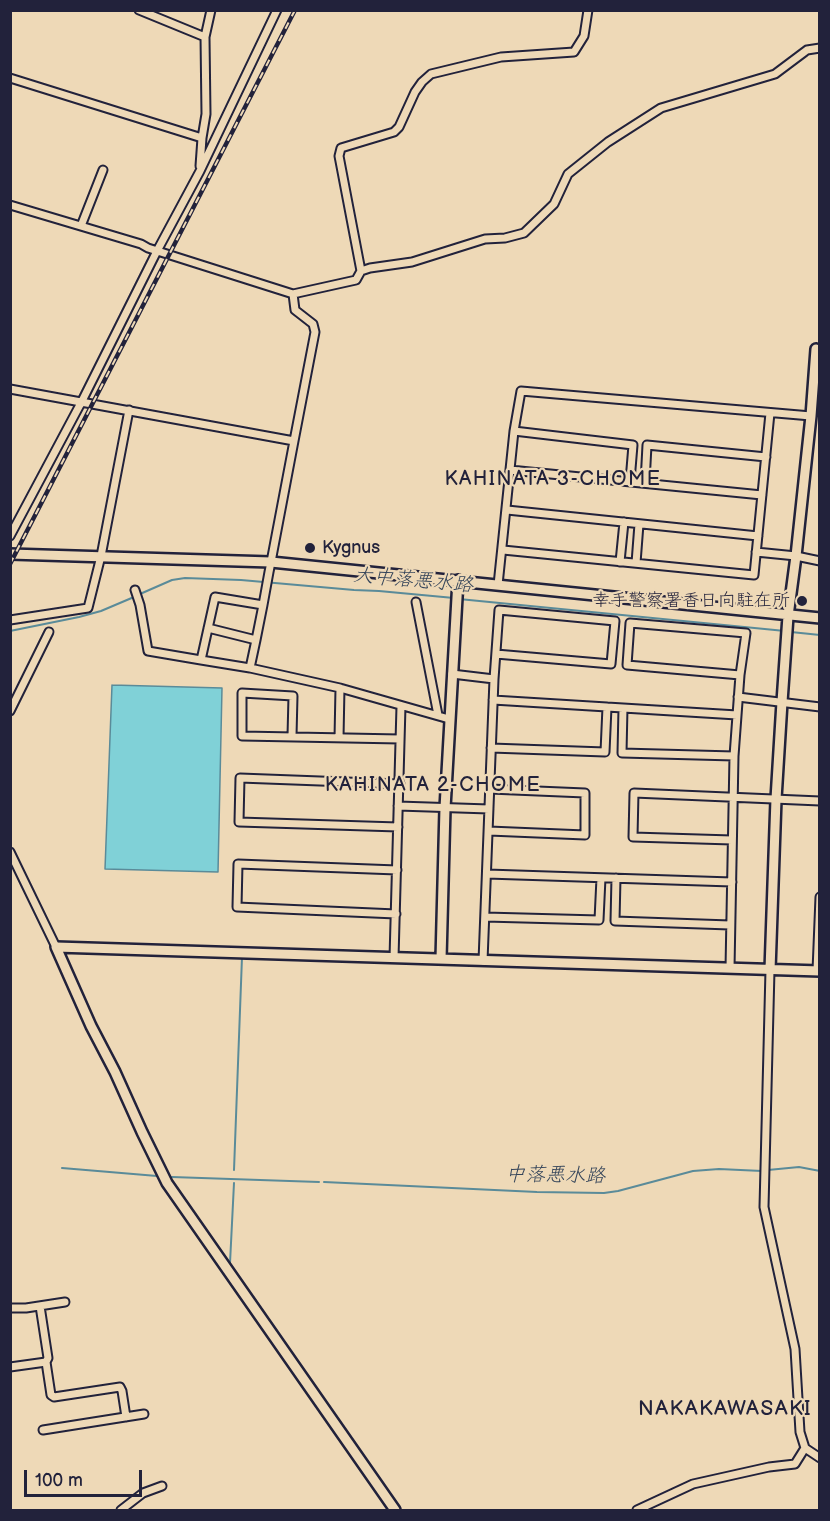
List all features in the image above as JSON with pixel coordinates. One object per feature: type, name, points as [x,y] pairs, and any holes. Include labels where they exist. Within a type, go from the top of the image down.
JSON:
[{"type":"street","points":[[139,10],[205,37]]},
{"type":"street","points":[[200,171],[206,114],[205,37],[211,10]]},
{"type":"street","points":[[10,536],[200,171],[277,10]]},
{"type":"street","points":[[10,205],[81,225],[293,294],[356,280],[361,271],[339,156],[341,148],[394,132],[399,127],[415,92],[431,74],[501,57],[574,52],[584,36],[588,10]]},
{"type":"street","points":[[361,271],[412,262],[485,239],[505,238],[524,233],[554,204],[568,174],[608,142],[661,108],[775,74],[807,50],[819,48]]},
{"type":"street","points":[[10,78],[202,138]]},
{"type":"street","points":[[81,225],[103,170]]},
{"type":"street","points":[[250,668],[315,332],[313,324],[296,310],[293,294]]},
{"type":"street","points":[[818,349],[788,616],[782,702],[776,799],[764,1207],[795,1349],[800,1432],[805,1448],[819,1458]]},
{"type":"street","points":[[10,388],[294,441]]},
{"type":"street","points":[[498,585],[520,391],[811,416]]},
{"type":"street","points":[[10,620],[88,608],[101,556],[129,410]]},
{"type":"street","points":[[502,550],[754,575],[770,413]]},
{"type":"street","points":[[514,431],[633,445],[630,482]]},
{"type":"street","points":[[645,483],[647,445],[766,457]]},
{"type":"street","points":[[510,470],[762,495]]},
{"type":"street","points":[[507,510],[758,536]]},
{"type":"street","points":[[620,562],[624,522]]},
{"type":"street","points":[[636,563],[639,524]]},
{"type":"street","points":[[756,552],[819,561]]},
{"type":"street","points":[[10,554],[101,556],[458,580],[819,618]]},
{"type":"street","points":[[441,959],[445,808],[458,580]]},
{"type":"street","points":[[135,590],[139,600],[148,651],[250,668],[340,688],[449,719]]},
{"type":"street","points":[[201,660],[215,597],[263,605]]},
{"type":"street","points":[[416,602],[438,716]]},
{"type":"street","points":[[483,961],[493,700],[494,679],[499,610],[615,621],[611,664],[496,654]]},
{"type":"street","points":[[730,968],[734,756],[740,675],[746,633],[630,622],[627,665],[740,675]]},
{"type":"street","points":[[208,628],[255,640]]},
{"type":"street","points":[[10,711],[49,632]]},
{"type":"street","points":[[452,674],[494,679]]},
{"type":"street","points":[[339,738],[340,688]]},
{"type":"street","points":[[292,736],[293,696],[242,693],[242,736],[400,740]]},
{"type":"street","points":[[738,697],[819,707]]},
{"type":"street","points":[[493,700],[737,715]]},
{"type":"street","points":[[394,958],[401,706]]},
{"type":"street","points":[[491,748],[605,752],[607,707]]},
{"type":"street","points":[[623,708],[622,753],[734,756]]},
{"type":"street","points":[[398,827],[239,822],[240,778],[400,784]]},
{"type":"street","points":[[489,831],[585,835],[585,793],[490,789]]},
{"type":"street","points":[[732,840],[633,837],[634,793],[819,801]]},
{"type":"street","points":[[398,806],[489,810]]},
{"type":"street","points":[[10,852],[167,1183],[395,1510]]},
{"type":"street","points":[[396,914],[237,907],[238,864],[397,870]]},
{"type":"street","points":[[487,874],[732,882]]},
{"type":"street","points":[[485,917],[599,920],[601,878]]},
{"type":"street","points":[[616,878],[615,921],[730,925]]},
{"type":"street","points":[[56,947],[818,971],[819,897]]},
{"type":"street","points":[[10,1308],[65,1302]]},
{"type":"street","points":[[40,1306],[51,1395],[54,1397],[120,1387],[126,1417]]},
{"type":"street","points":[[10,1367],[46,1362]]},
{"type":"street","points":[[43,1430],[144,1414]]},
{"type":"street","points":[[637,1510],[693,1484],[769,1467],[795,1464],[805,1448]]},
{"type":"street","points":[[121,1510],[142,1492],[162,1486]]},
{"type":"water","points":[[112,685],[222,688],[218,872],[105,869]]},
{"type":"waterway","name":"大中落悪水路","points":[[140,594],[172,580],[185,578],[241,580],[454,598]]},
{"type":"waterway","name":"大中落悪水路","points":[[10,631],[101,611],[134,597]]},
{"type":"waterway","name":"大中落悪水路","points":[[459,599],[785,631]]},
{"type":"waterway","name":"大中落悪水路","points":[[791,632],[820,635]]},
{"type":"waterway","points":[[234,1170],[242,957]]},
{"type":"waterway","name":"中落悪水路","points":[[768,1170],[799,1167],[820,1171]]},
{"type":"waterway","name":"中落悪水路","points":[[62,1168],[157,1176]]},
{"type":"waterway","name":"中落悪水路","points":[[324,1182],[604,1193],[693,1171],[719,1169],[762,1171]]},
{"type":"waterway","name":"中落悪水路","points":[[172,1177],[319,1182]]},
{"type":"waterway","points":[[230,1263],[234,1183]]},
{"type":"railway","points":[[10,564],[295,10]]},
{"type":"place","name":"Kygnus","points":[[310,548]]},
{"type":"place","name":"幸手警察署香日向駐在所","points":[[802,601]]},
{"type":"district","name":"KAHINATA 3-CHOME","points":[[553,480]]},
{"type":"district","name":"KAHINATA 2-CHOME","points":[[433,786]]},
{"type":"district","name":"NAKAKAWASAKI","points":[[725,1410]]}]
